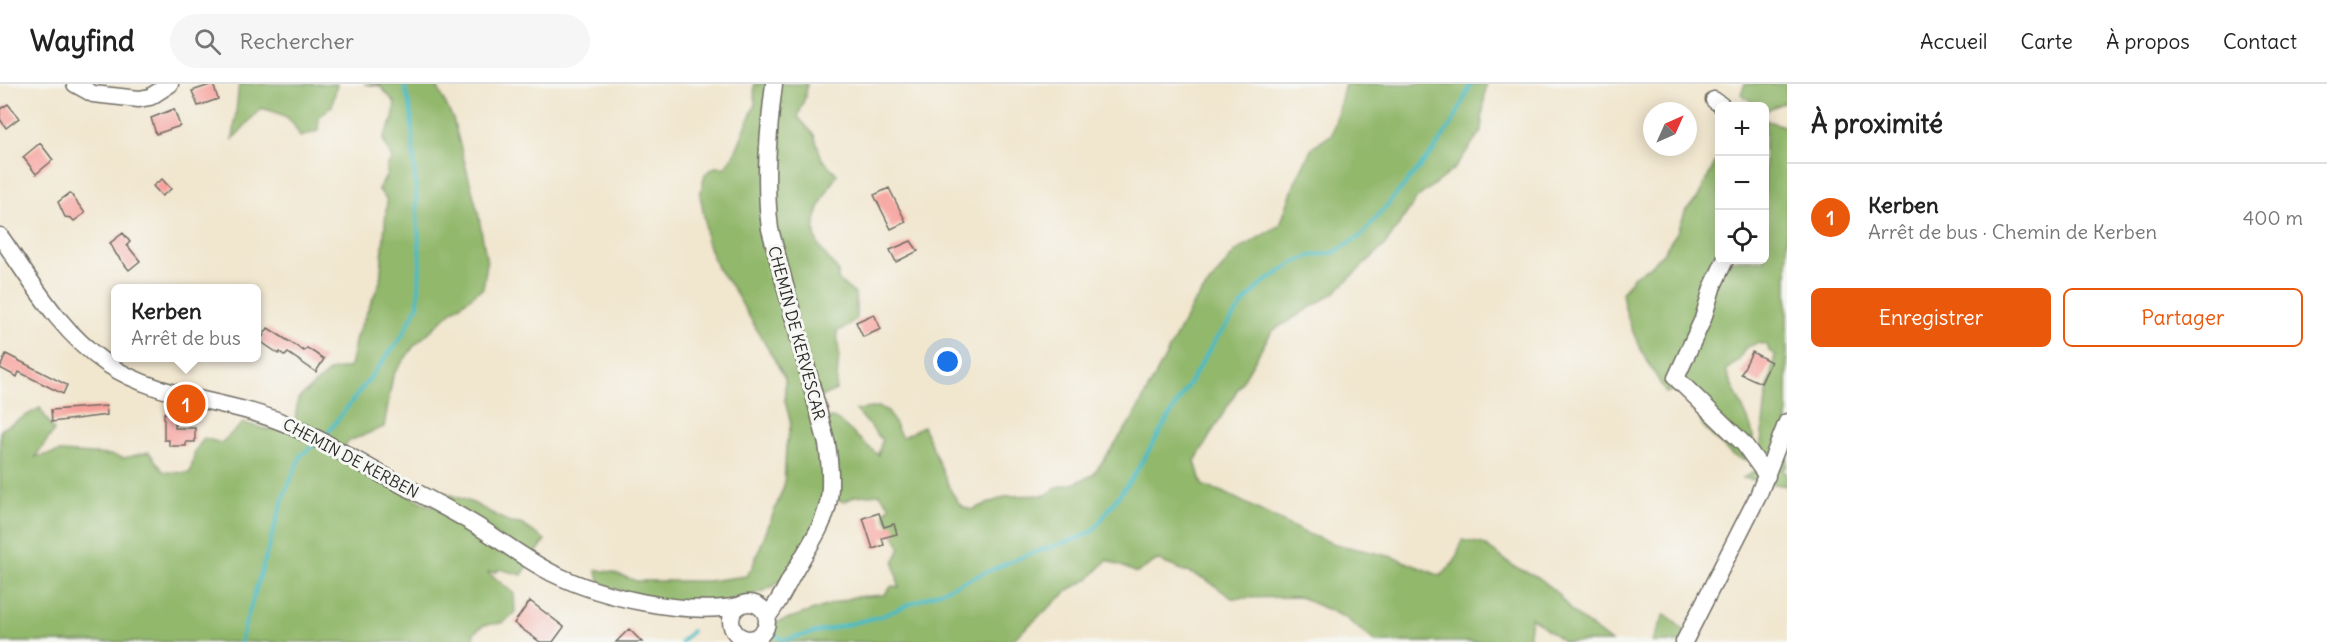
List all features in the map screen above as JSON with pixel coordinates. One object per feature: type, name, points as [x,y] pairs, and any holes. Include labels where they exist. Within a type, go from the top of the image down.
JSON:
[{"type":"street","points":[[75,84],[93,94],[139,99],[150,97],[170,84]]},
{"type":"street","name":"CHEMIN DE KERVESCAR","points":[[767,617],[783,595],[794,572],[810,548],[825,517],[830,495],[827,444],[769,221],[767,164],[774,84]]},
{"type":"street","name":"CHEMIN DE KERBEN","points":[[0,236],[62,325],[90,350],[121,372],[157,388],[245,409],[290,425],[467,520],[551,572],[582,585],[631,599],[710,610],[745,604]]},
{"type":"street","points":[[1723,264],[1712,288],[1703,319],[1676,378],[1744,444],[1767,476]]},
{"type":"street","points":[[1684,642],[1754,506],[1787,422]]},
{"type":"street","name":"CHEMIN DE KERVESCAR","points":[[745,604],[770,594],[794,572]]},
{"type":"street","points":[[745,604],[761,607],[767,617],[764,631],[743,636],[733,612],[745,604]]},
{"type":"street","name":"CHEMIN DE KERBEN","points":[[710,610],[743,636]]},
{"type":"green space","points":[[239,84],[337,84],[332,106],[319,117],[318,131],[300,137],[293,124],[285,116],[261,108],[233,139]]},
{"type":"green space","points":[[364,84],[436,84],[453,119],[478,212],[487,263],[483,288],[451,312],[414,346],[393,375],[384,427],[349,441],[337,456],[431,507],[446,493],[473,503],[510,523],[521,524],[545,540],[522,575],[499,569],[497,572],[488,572],[514,594],[515,613],[502,623],[484,625],[474,633],[473,642],[0,642],[0,432],[2,429],[40,408],[54,431],[35,457],[60,452],[124,458],[149,452],[164,472],[190,473],[195,451],[204,438],[221,443],[243,423],[267,429],[295,421],[298,399],[330,371],[350,367],[356,337],[380,282],[387,200],[378,189],[387,175],[387,166],[392,159],[383,139],[393,119],[395,103],[380,86]]},
{"type":"green space","points":[[754,84],[807,84],[798,117],[814,135],[822,159],[837,174],[819,208],[815,235],[820,248],[838,271],[838,280],[855,294],[857,318],[837,331],[839,354],[836,390],[811,401],[816,420],[832,418],[839,421],[878,455],[882,440],[856,410],[879,407],[888,411],[902,438],[923,426],[951,491],[960,505],[971,510],[1007,496],[1046,495],[1058,487],[1093,475],[1133,418],[1193,304],[1236,251],[1280,225],[1296,180],[1312,148],[1332,134],[1345,84],[1486,84],[1481,131],[1455,168],[1417,198],[1385,245],[1334,293],[1272,331],[1195,461],[1202,485],[1225,493],[1305,533],[1335,544],[1393,557],[1441,576],[1455,561],[1462,540],[1483,544],[1515,567],[1538,577],[1558,594],[1571,611],[1611,642],[1564,642],[1531,617],[1528,642],[1376,642],[1344,617],[1300,597],[1232,598],[1205,579],[1157,560],[1137,573],[1107,560],[1089,579],[1070,589],[1010,642],[763,642],[772,624],[853,597],[884,595],[892,586],[899,587],[894,563],[900,547],[884,513],[890,506],[880,494],[855,496],[844,502],[834,498],[793,569],[768,589],[751,595],[715,602],[664,601],[601,585],[596,570],[612,572],[636,581],[708,581],[746,576],[752,568],[784,486],[786,446],[791,424],[785,401],[785,378],[732,287],[717,268],[706,239],[700,195],[705,174],[715,167],[726,167],[735,153],[755,104]]},
{"type":"green space","points":[[1745,84],[1787,84],[1787,101],[1769,109],[1769,102],[1752,102],[1741,94]]},
{"type":"green space","points":[[1769,121],[1787,127],[1787,467],[1782,469],[1787,474],[1787,486],[1743,478],[1758,470],[1766,398],[1775,355],[1769,351],[1767,345],[1757,343],[1745,348],[1739,360],[1726,370],[1753,435],[1745,460],[1732,455],[1703,427],[1694,402],[1683,386],[1666,393],[1645,357],[1628,320],[1622,293],[1633,277],[1651,265],[1663,253],[1678,231],[1686,210],[1697,199],[1715,163],[1715,264],[1769,264]]},
{"type":"green space","points":[[1665,614],[1698,642],[1652,642]]},
{"type":"building","points":[[213,84],[218,99],[198,106],[192,91]]},
{"type":"building","points":[[8,104],[19,118],[6,128],[0,119],[0,109]]},
{"type":"building","points":[[174,109],[180,126],[156,134],[151,118]]},
{"type":"building","points":[[40,143],[53,160],[36,174],[23,157]]},
{"type":"building","points":[[162,179],[171,189],[162,196],[153,186]]},
{"type":"building","points":[[889,188],[906,222],[891,229],[874,195]]},
{"type":"building","points":[[70,193],[85,213],[74,221],[65,217],[58,202]]},
{"type":"building","points":[[123,233],[130,242],[127,245],[140,261],[129,270],[110,243]]},
{"type":"building","points":[[911,241],[918,251],[896,262],[890,250]]},
{"type":"building","points":[[874,314],[881,329],[863,337],[856,322]]},
{"type":"building","points":[[268,328],[304,351],[307,348],[324,359],[316,372],[288,353],[285,356],[280,352],[279,354],[261,339]]},
{"type":"building","points":[[1752,352],[1771,362],[1761,383],[1741,374]]},
{"type":"building","points":[[6,354],[67,385],[63,394],[19,372],[17,377],[0,368]]},
{"type":"building","points":[[106,406],[107,415],[52,422],[51,410]]},
{"type":"building","points":[[164,413],[175,413],[175,428],[195,428],[195,442],[186,442],[186,446],[169,446],[169,440],[164,440]]},
{"type":"building","points":[[879,513],[884,527],[894,524],[897,534],[882,538],[884,545],[873,549],[863,518]]},
{"type":"building","points":[[530,601],[564,627],[553,642],[540,642],[514,623]]},
{"type":"building","points":[[629,629],[642,642],[616,642]]},
{"type":"waterway","points":[[325,436],[401,338],[418,305],[420,262],[411,112],[404,84]]},
{"type":"waterway","points":[[777,636],[784,640],[882,616],[1029,554],[1079,538],[1093,531],[1134,475],[1216,339],[1248,298],[1262,284],[1292,264],[1310,256],[1333,253],[1361,236],[1434,150],[1454,120],[1471,84]]},
{"type":"waterway","points":[[240,642],[284,496],[301,455],[317,443]]},
{"type":"waterway","points":[[681,642],[692,631]]},
{"type":"place","name":"Kerben","points":[[186,404]]}]
